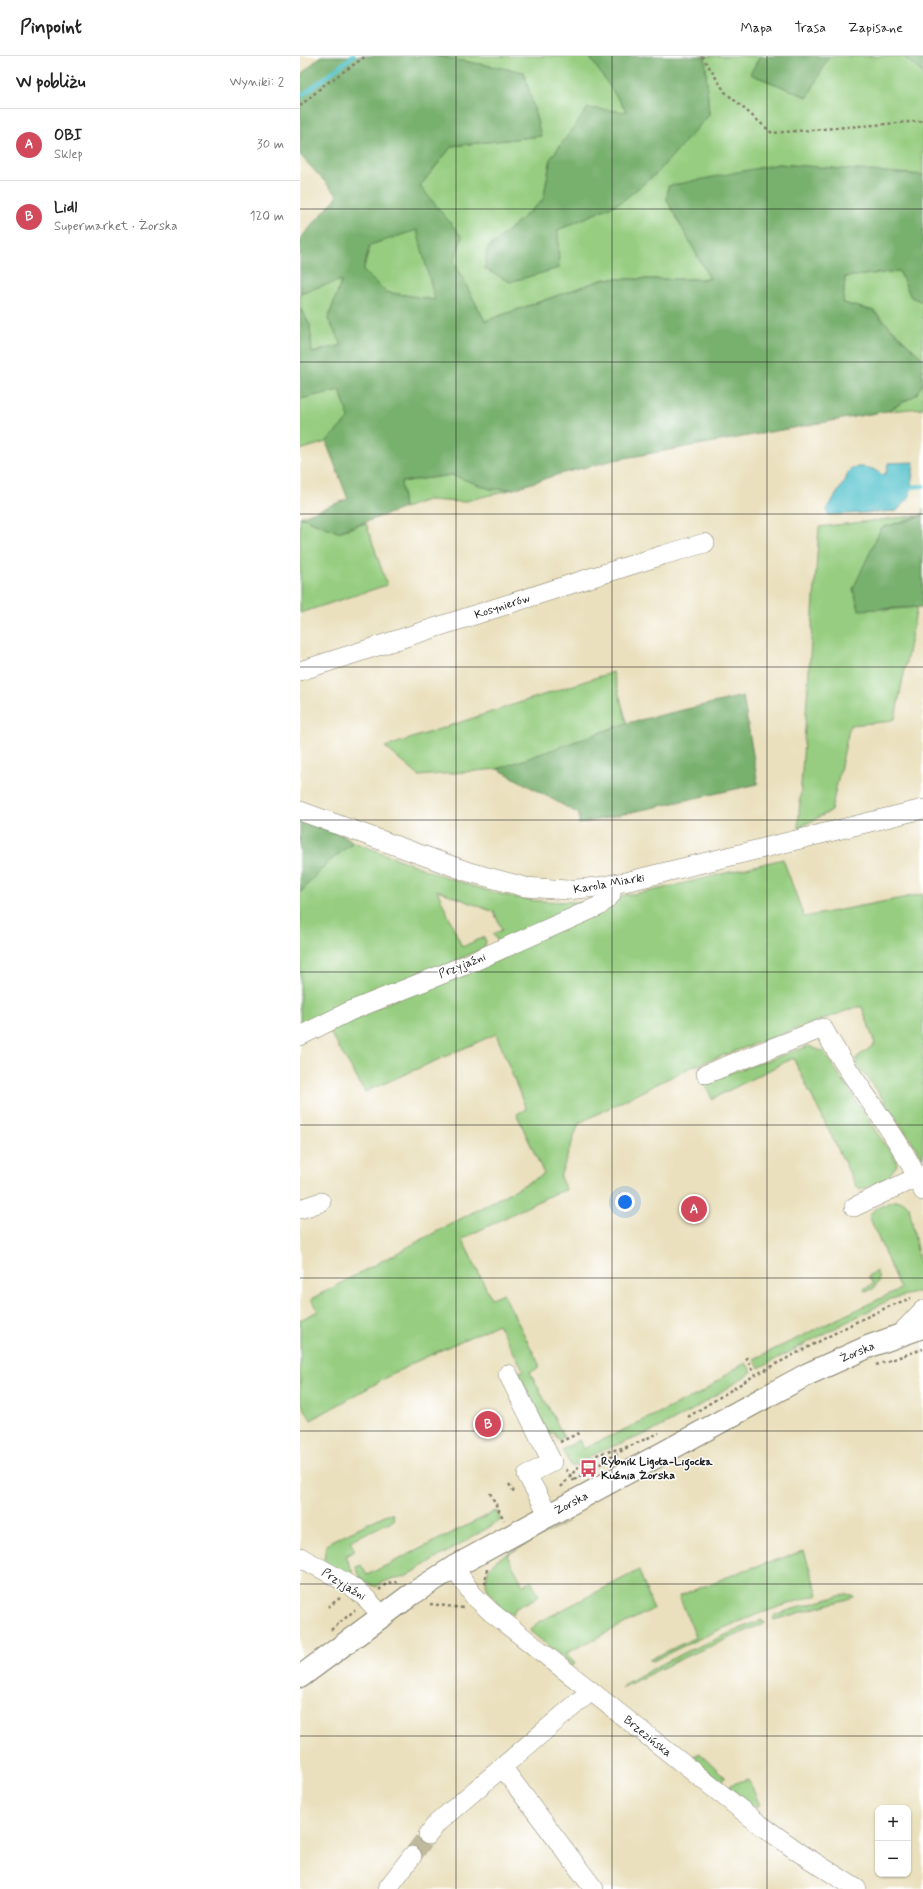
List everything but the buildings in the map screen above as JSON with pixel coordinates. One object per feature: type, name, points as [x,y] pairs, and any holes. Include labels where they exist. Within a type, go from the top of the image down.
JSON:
[{"type":"main road","name":"Żorska","points":[[300,1677],[426,1585],[454,1567],[808,1374],[899,1335],[923,1327]]},
{"type":"street","name":"Kosynierów","points":[[300,671],[619,568],[706,544]]},
{"type":"street","name":"Karola Miarki","points":[[300,811],[438,862],[512,885],[553,890],[582,889],[612,885],[923,809]]},
{"type":"street","name":"Przyjaźni","points":[[300,1036],[350,1012],[468,964],[599,906],[611,895],[612,885]]},
{"type":"street","points":[[706,1074],[823,1028],[832,1046],[900,1145],[920,1184],[854,1207]]},
{"type":"street","points":[[300,1209],[321,1202]]},
{"type":"street","points":[[899,1335],[920,1303]]},
{"type":"street","points":[[508,1374],[552,1462],[528,1475],[549,1515]]},
{"type":"street","name":"Przyjaźni","points":[[300,1557],[320,1574],[364,1594],[382,1617]]},
{"type":"street","name":"Brzezińska","points":[[454,1567],[470,1591],[481,1603],[591,1691],[761,1825],[857,1889]]},
{"type":"street","points":[[428,1835],[437,1823],[591,1691]]},
{"type":"street","points":[[502,1767],[594,1889]]},
{"type":"street","points":[[386,1889],[412,1856]]},
{"type":"path","points":[[300,106],[323,86],[366,56]]},
{"type":"path","points":[[702,56],[725,92],[772,133],[923,121]]},
{"type":"path","points":[[683,1421],[755,1375],[883,1309],[920,1303]]},
{"type":"path","points":[[746,1358],[755,1375]]},
{"type":"path","points":[[565,1439],[581,1432]]},
{"type":"path","points":[[570,1484],[583,1473],[630,1446],[661,1432]]},
{"type":"path","points":[[567,1486],[560,1489],[579,1466],[599,1454],[630,1446]]},
{"type":"path","points":[[509,1484],[514,1492]]},
{"type":"path","points":[[490,1493],[503,1519]]},
{"type":"path","points":[[328,1607],[344,1595]]},
{"type":"green space","points":[[321,56],[435,56],[524,72],[541,136],[452,146],[420,186],[462,237],[454,262],[485,321],[604,279],[710,279],[667,200],[668,186],[778,164],[923,175],[923,302],[911,297],[899,271],[845,277],[843,303],[873,311],[923,359],[923,382],[916,395],[887,411],[614,460],[556,475],[514,489],[490,489],[452,475],[401,482],[404,508],[338,532],[300,517],[348,499],[326,442],[349,418],[340,390],[300,399],[300,308],[310,325],[312,353],[342,345],[328,319],[342,280],[300,293],[300,239],[338,196],[300,155],[300,75]],"holes":[[[417,230],[435,300],[386,292],[363,271],[370,245]]]},
{"type":"green space","points":[[435,56],[589,56],[628,112],[551,158],[543,200],[487,249],[558,230],[621,202],[709,115],[705,56],[760,56],[751,74],[807,97],[829,56],[903,56],[923,73],[923,175],[778,164],[667,200],[710,279],[604,279],[485,321],[454,262],[420,186],[452,146],[541,136],[524,72]]},
{"type":"green space","points":[[589,56],[705,56],[709,115],[656,174],[621,202],[558,230],[559,268],[510,282],[485,269],[487,249],[543,200],[551,158],[588,108],[627,112]]},
{"type":"green space","points":[[760,56],[829,56],[808,97],[750,74]]},
{"type":"green space","points":[[903,56],[923,56],[923,73]]},
{"type":"green space","points":[[417,229],[435,300],[386,292],[363,271],[370,245]]},
{"type":"green space","points":[[899,271],[911,297],[923,302],[923,359],[874,311],[843,303],[845,277]]},
{"type":"green space","points":[[342,279],[328,319],[342,345],[312,353],[310,325],[300,308],[300,293]]},
{"type":"green space","points":[[923,382],[923,408],[887,411],[916,395]]},
{"type":"green space","points":[[340,389],[349,418],[326,442],[300,450],[300,399]]},
{"type":"green space","points":[[452,475],[490,489],[514,489],[462,502],[427,500],[404,508],[400,482]]},
{"type":"green space","points":[[923,508],[923,607],[859,610],[853,589],[881,528],[922,516]]},
{"type":"green space","points":[[922,515],[881,528],[885,610],[917,607],[895,719],[884,722],[850,725],[831,811],[798,828],[819,527]]},
{"type":"green space","points":[[300,517],[338,532],[366,523],[387,585],[300,613]]},
{"type":"green space","points":[[613,672],[627,723],[498,769],[419,776],[385,747]]},
{"type":"green space","points":[[743,696],[758,784],[579,824],[579,814],[498,769],[627,723]]},
{"type":"green space","points":[[300,820],[345,836],[353,842],[324,866],[300,893]]},
{"type":"green space","points":[[353,842],[481,889],[523,899],[593,904],[498,942],[493,934],[502,930],[494,912],[437,890],[462,947],[484,937],[486,942],[484,948],[300,1031],[300,893],[324,866]]},
{"type":"green space","points":[[783,859],[804,917],[923,894],[923,1158],[877,1090],[857,1065],[856,1058],[875,1044],[862,1007],[857,1007],[691,1067],[579,1123],[560,1177],[566,1190],[553,1194],[462,1239],[491,1298],[503,1293],[539,1364],[539,1368],[530,1372],[564,1437],[559,1440],[553,1432],[549,1435],[518,1372],[524,1371],[498,1324],[413,1363],[311,1420],[300,1401],[300,1320],[318,1311],[311,1299],[544,1174],[518,1117],[517,1114],[526,1109],[496,1034],[365,1092],[328,1029],[607,907],[626,894],[656,890]]},
{"type":"green space","points":[[809,1046],[824,1052],[885,1145],[894,1155],[897,1165],[887,1178],[861,1190],[857,1188],[793,1058],[712,1099],[704,1082]]},
{"type":"green space","points":[[893,1201],[902,1201],[909,1206],[923,1282],[923,1291],[891,1299],[759,1368],[754,1359],[900,1289],[869,1216],[875,1209]]},
{"type":"green space","points":[[877,1271],[879,1281],[873,1289],[865,1291],[863,1289],[873,1284],[868,1276]]},
{"type":"green space","points":[[746,1363],[752,1372],[689,1412],[653,1431],[601,1451],[572,1467],[562,1450],[579,1440],[583,1449],[703,1392],[731,1371]]},
{"type":"green space","points":[[496,1511],[501,1520],[405,1577],[387,1580],[376,1587],[361,1579],[356,1567],[361,1565],[367,1575]]},
{"type":"green space","points":[[387,1514],[393,1514],[394,1520],[350,1541],[355,1551],[345,1556],[357,1581],[331,1567],[324,1559],[326,1547],[331,1541]]},
{"type":"green space","points":[[568,1521],[507,1555],[523,1585],[531,1581],[539,1596],[515,1609],[513,1614],[505,1611],[488,1590],[486,1577],[489,1569],[498,1559]]},
{"type":"green space","points":[[804,1551],[818,1595],[754,1616],[713,1632],[653,1661],[649,1660],[696,1637],[679,1596],[745,1570]]},
{"type":"green space","points":[[639,1570],[653,1609],[565,1654],[575,1663],[573,1666],[530,1631],[537,1623]]},
{"type":"green space","points":[[846,1594],[853,1595],[854,1597],[774,1620],[773,1618],[776,1614]]},
{"type":"green space","points":[[761,1620],[765,1623],[685,1657],[621,1688],[626,1683],[683,1653]]},
{"type":"green space","points":[[700,1753],[726,1778],[721,1782],[690,1758]]},
{"type":"green space","points":[[748,1779],[760,1805],[756,1808],[729,1787],[730,1785]]},
{"type":"water","points":[[914,462],[910,496],[897,511],[828,515],[827,509],[851,470],[856,467],[861,467],[873,469],[882,475],[886,473],[888,463]]},
{"type":"waterway","points":[[300,97],[353,56]]},
{"type":"waterway","points":[[910,487],[923,486]]},
{"type":"tunnel","points":[[412,1856],[428,1835]]},
{"type":"place","name":"OBI","points":[[694,1209]]},
{"type":"place","name":"Lidl","points":[[488,1424]]},
{"type":"place","name":"Rybnik Ligota-Ligocka Kuźnia Żorska","points":[[588,1468]]}]
